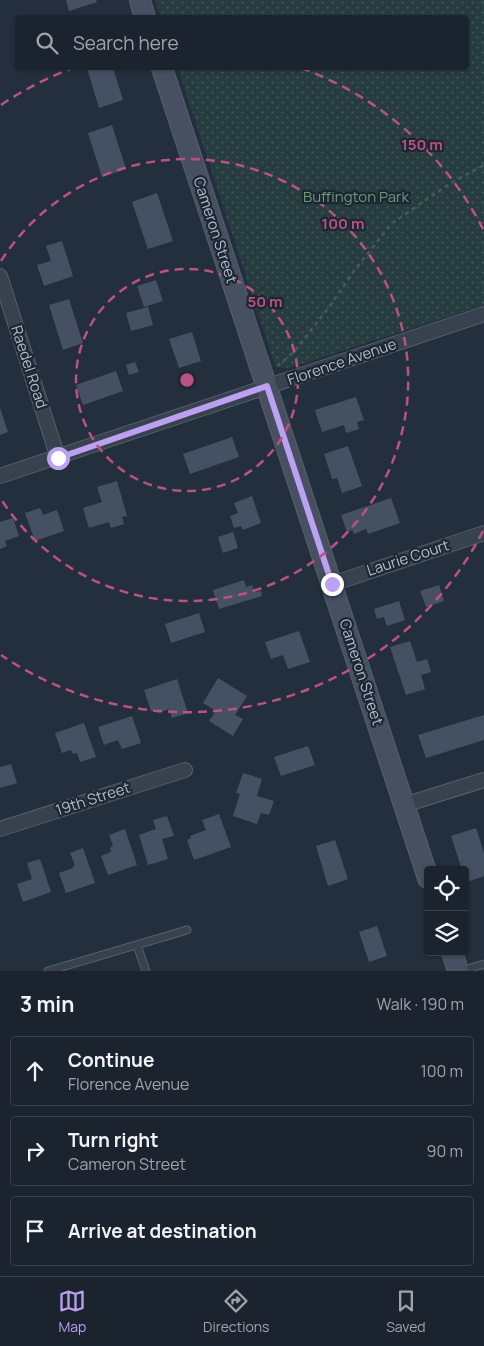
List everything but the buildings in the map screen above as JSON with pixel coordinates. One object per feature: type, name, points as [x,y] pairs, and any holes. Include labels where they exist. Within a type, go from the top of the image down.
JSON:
[{"type":"main road","points":[[140,0],[144,15]]},
{"type":"main road","name":"Cameron Street","points":[[163,70],[424,866]]},
{"type":"main road","points":[[454,956],[460,971]]},
{"type":"street","name":"Raedel Road","points":[[0,276],[58,458]]},
{"type":"street","name":"Florence Avenue","points":[[0,476],[484,314]]},
{"type":"street","name":"Laurie Court","points":[[332,584],[484,533]]},
{"type":"street","name":"19th Street","points":[[0,829],[185,770]]},
{"type":"street","points":[[404,805],[484,780]]},
{"type":"lane","points":[[48,971],[187,930]]},
{"type":"lane","points":[[137,945],[146,971]]},
{"type":"lane","points":[[460,971],[484,964]]},
{"type":"path","points":[[277,366],[294,352],[391,224],[449,184],[484,166]]},
{"type":"green space","name":"Buffington Park","points":[[155,0],[484,0],[484,305],[298,365],[279,368],[274,362],[179,70],[469,70],[469,15],[160,15]]},
{"type":"route","points":[[58,458],[267,386],[332,584]]}]
